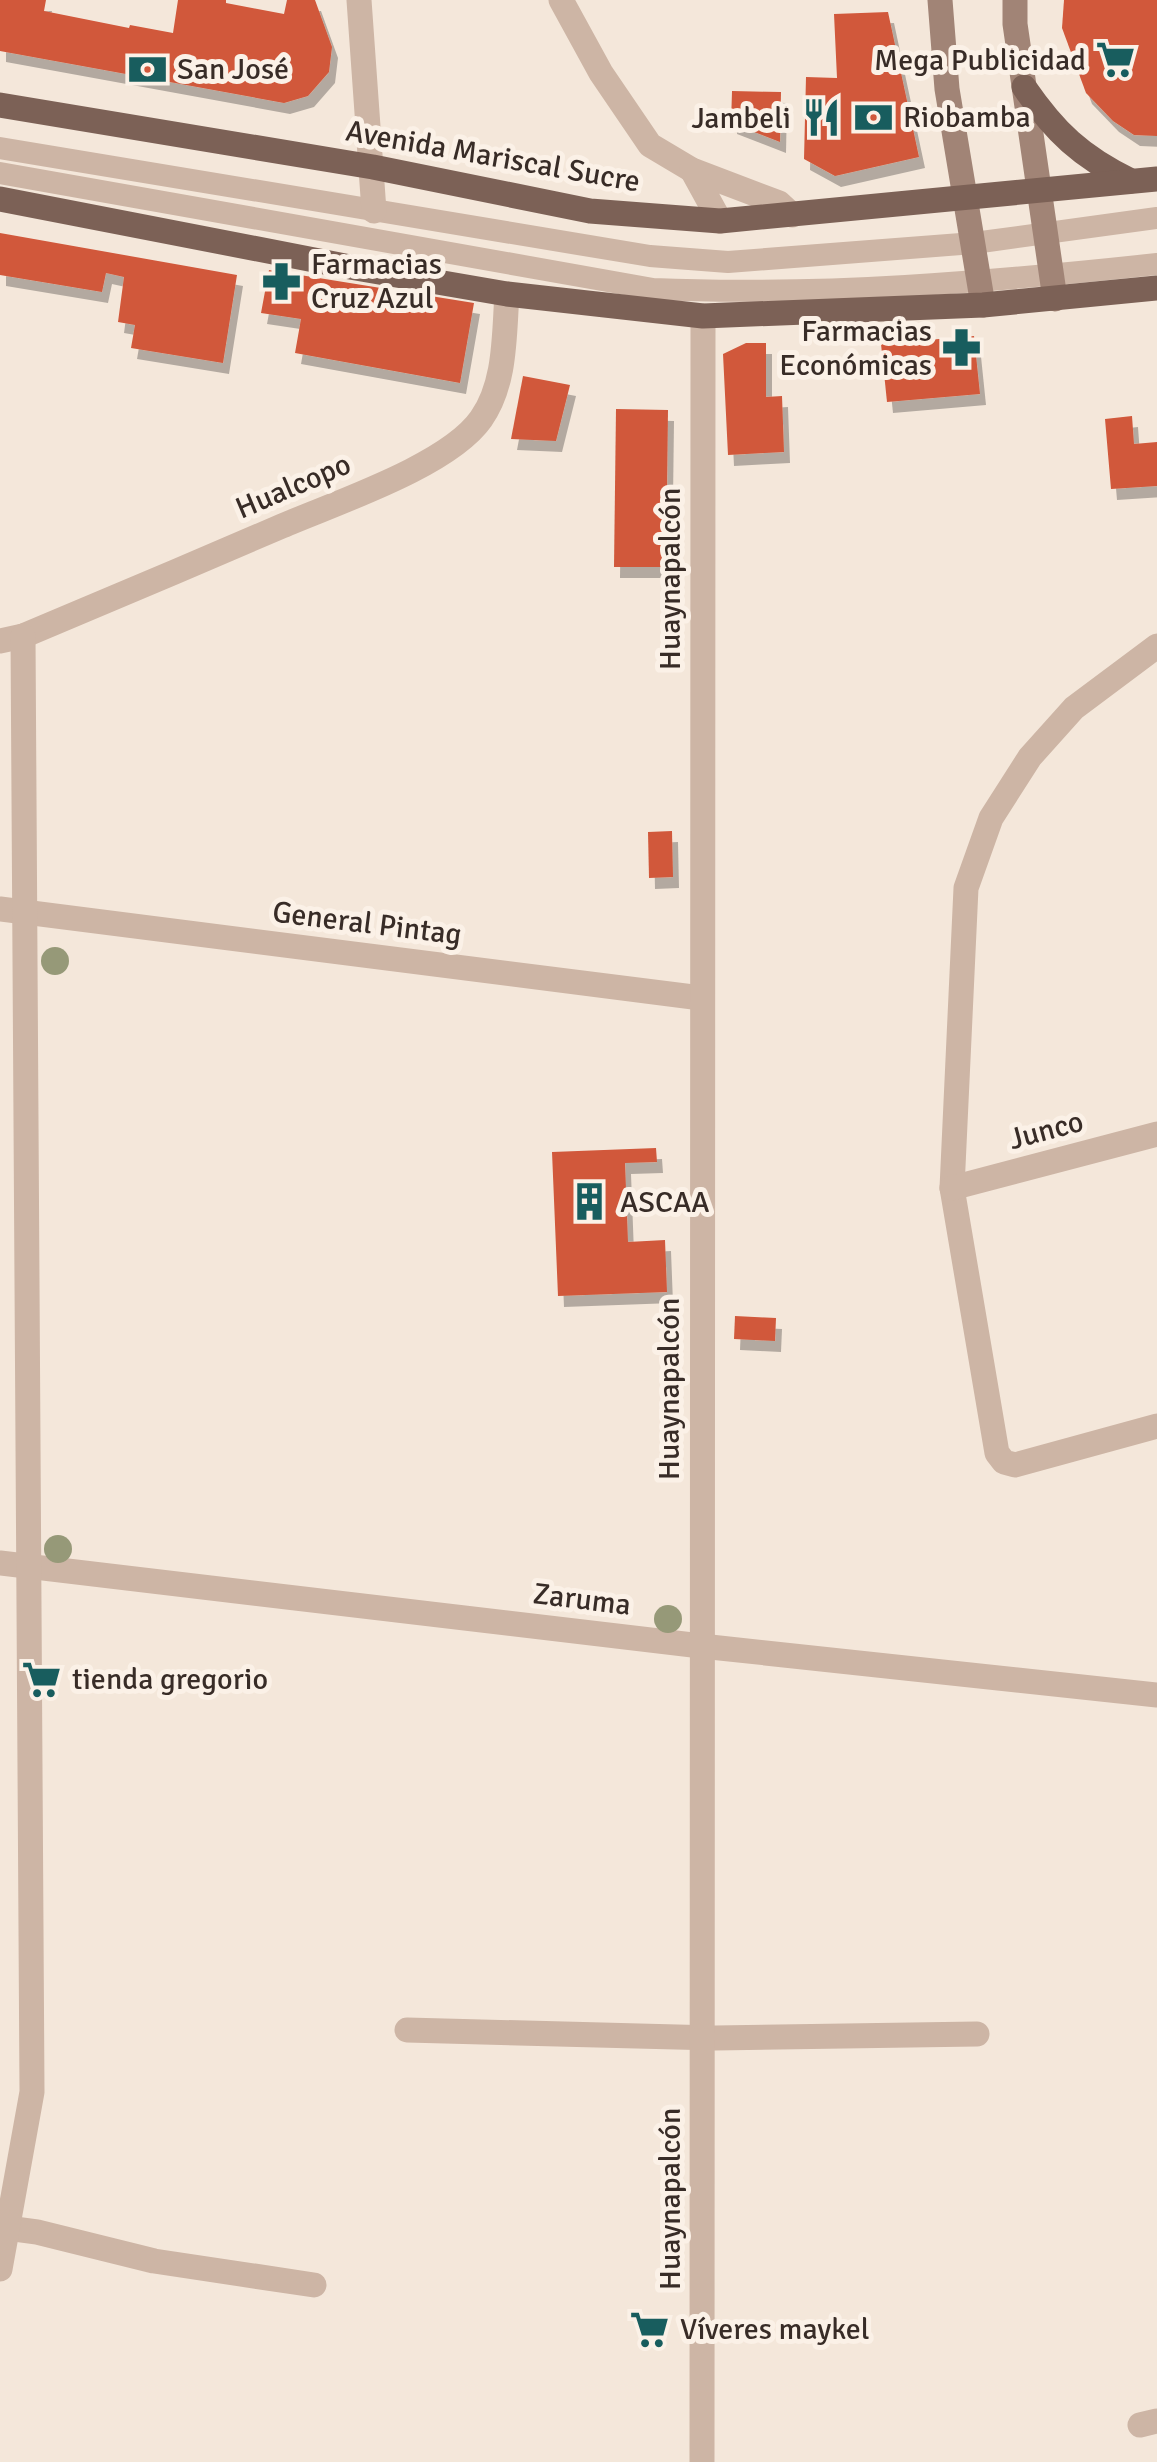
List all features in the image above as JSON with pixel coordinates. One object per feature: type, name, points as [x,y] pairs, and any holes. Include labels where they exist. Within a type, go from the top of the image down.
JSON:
[{"type":"main road","points":[[940,0],[947,90],[982,293]]},
{"type":"main road","points":[[1015,0],[1054,287]]},
{"type":"main road","points":[[1024,87],[1044,116],[1092,162],[1144,180]]},
{"type":"main road","name":"Avenida Mariscal Sucre","points":[[0,106],[373,167],[590,211],[720,221],[1144,180]]},
{"type":"main road","points":[[0,199],[350,268],[508,294],[704,316],[1054,287],[1157,288]]},
{"type":"street","points":[[359,0],[374,210]]},
{"type":"street","points":[[560,0],[650,145],[692,170],[779,203],[792,215]]},
{"type":"street","points":[[692,170],[720,221]]},
{"type":"street","name":"Hualcopo","points":[[12,639],[412,470],[452,446],[481,419],[500,376],[508,294]]},
{"type":"street","name":"Huaynapalcón","points":[[704,316],[701,1646],[710,2460]]},
{"type":"street","points":[[0,2268],[32,2092],[29,1564],[12,911],[12,639]]},
{"type":"street","points":[[1157,646],[1074,708],[1030,757],[992,818],[966,888],[952,1188],[997,1453],[1004,1462],[1016,1465],[1157,1426]]},
{"type":"street","name":"General Pintag","points":[[12,911],[702,998]]},
{"type":"street","name":"Junco","points":[[952,1188],[1157,1134]]},
{"type":"street","name":"Zaruma","points":[[0,1563],[701,1646],[1157,1695]]},
{"type":"street","points":[[406,2030],[704,2036],[977,2034]]},
{"type":"street","points":[[7,2228],[154,2261],[314,2285]]},
{"type":"lane","points":[[0,148],[650,256],[728,262],[974,243],[1157,218]]},
{"type":"lane","points":[[0,173],[653,289],[982,293]]},
{"type":"lane","points":[[1054,287],[1157,264]]},
{"type":"building","points":[[0,0],[46,0],[44,11],[173,33],[178,0],[226,0],[284,14],[287,0],[315,0],[332,47],[329,72],[308,96],[284,103],[0,51]]},
{"type":"building","name":"Mega Publicidad","points":[[1064,0],[1157,0],[1157,136],[1134,135],[1113,121],[1086,93],[1062,28]]},
{"type":"building","name":"Riobamba","points":[[888,12],[919,157],[835,176],[804,159],[806,77],[837,78],[834,14]]},
{"type":"building","points":[[732,91],[781,92],[780,142],[731,123]]},
{"type":"building","points":[[0,233],[237,275],[223,363],[131,348],[135,325],[118,322],[124,277],[106,273],[102,292],[0,275]]},
{"type":"building","points":[[269,270],[474,303],[460,383],[295,353],[301,319],[261,313]]},
{"type":"building","points":[[974,336],[980,394],[887,402],[881,344]]},
{"type":"building","points":[[746,343],[766,343],[766,397],[782,396],[784,452],[728,455],[723,354]]},
{"type":"building","points":[[523,376],[570,385],[556,441],[511,439]]},
{"type":"building","points":[[616,409],[668,410],[666,567],[614,567]]},
{"type":"building","points":[[1132,416],[1134,444],[1157,442],[1157,486],[1111,489],[1105,419]]},
{"type":"building","points":[[672,831],[673,877],[649,878],[648,832]]},
{"type":"building","name":"ASCAA","points":[[656,1148],[657,1162],[625,1163],[628,1242],[665,1240],[667,1292],[558,1296],[552,1152]]},
{"type":"building","points":[[735,1316],[776,1318],[775,1341],[734,1339]]},
{"type":"place","name":"Mega Publicidad","points":[[1116,60]]},
{"type":"place","name":"San José","points":[[147,69]]},
{"type":"place","name":"Riobamba","points":[[873,117]]},
{"type":"place","name":"Jambeli","points":[[821,118]]},
{"type":"place","name":"Farmacias Cruz Azul","points":[[281,281]]},
{"type":"place","name":"Farmacias Económicas","points":[[962,348]]},
{"type":"place","name":"ASCAA","points":[[590,1202]]},
{"type":"place","name":"tienda gregorio","points":[[42,1679]]},
{"type":"place","name":"Víveres maykel","points":[[650,2329]]}]
